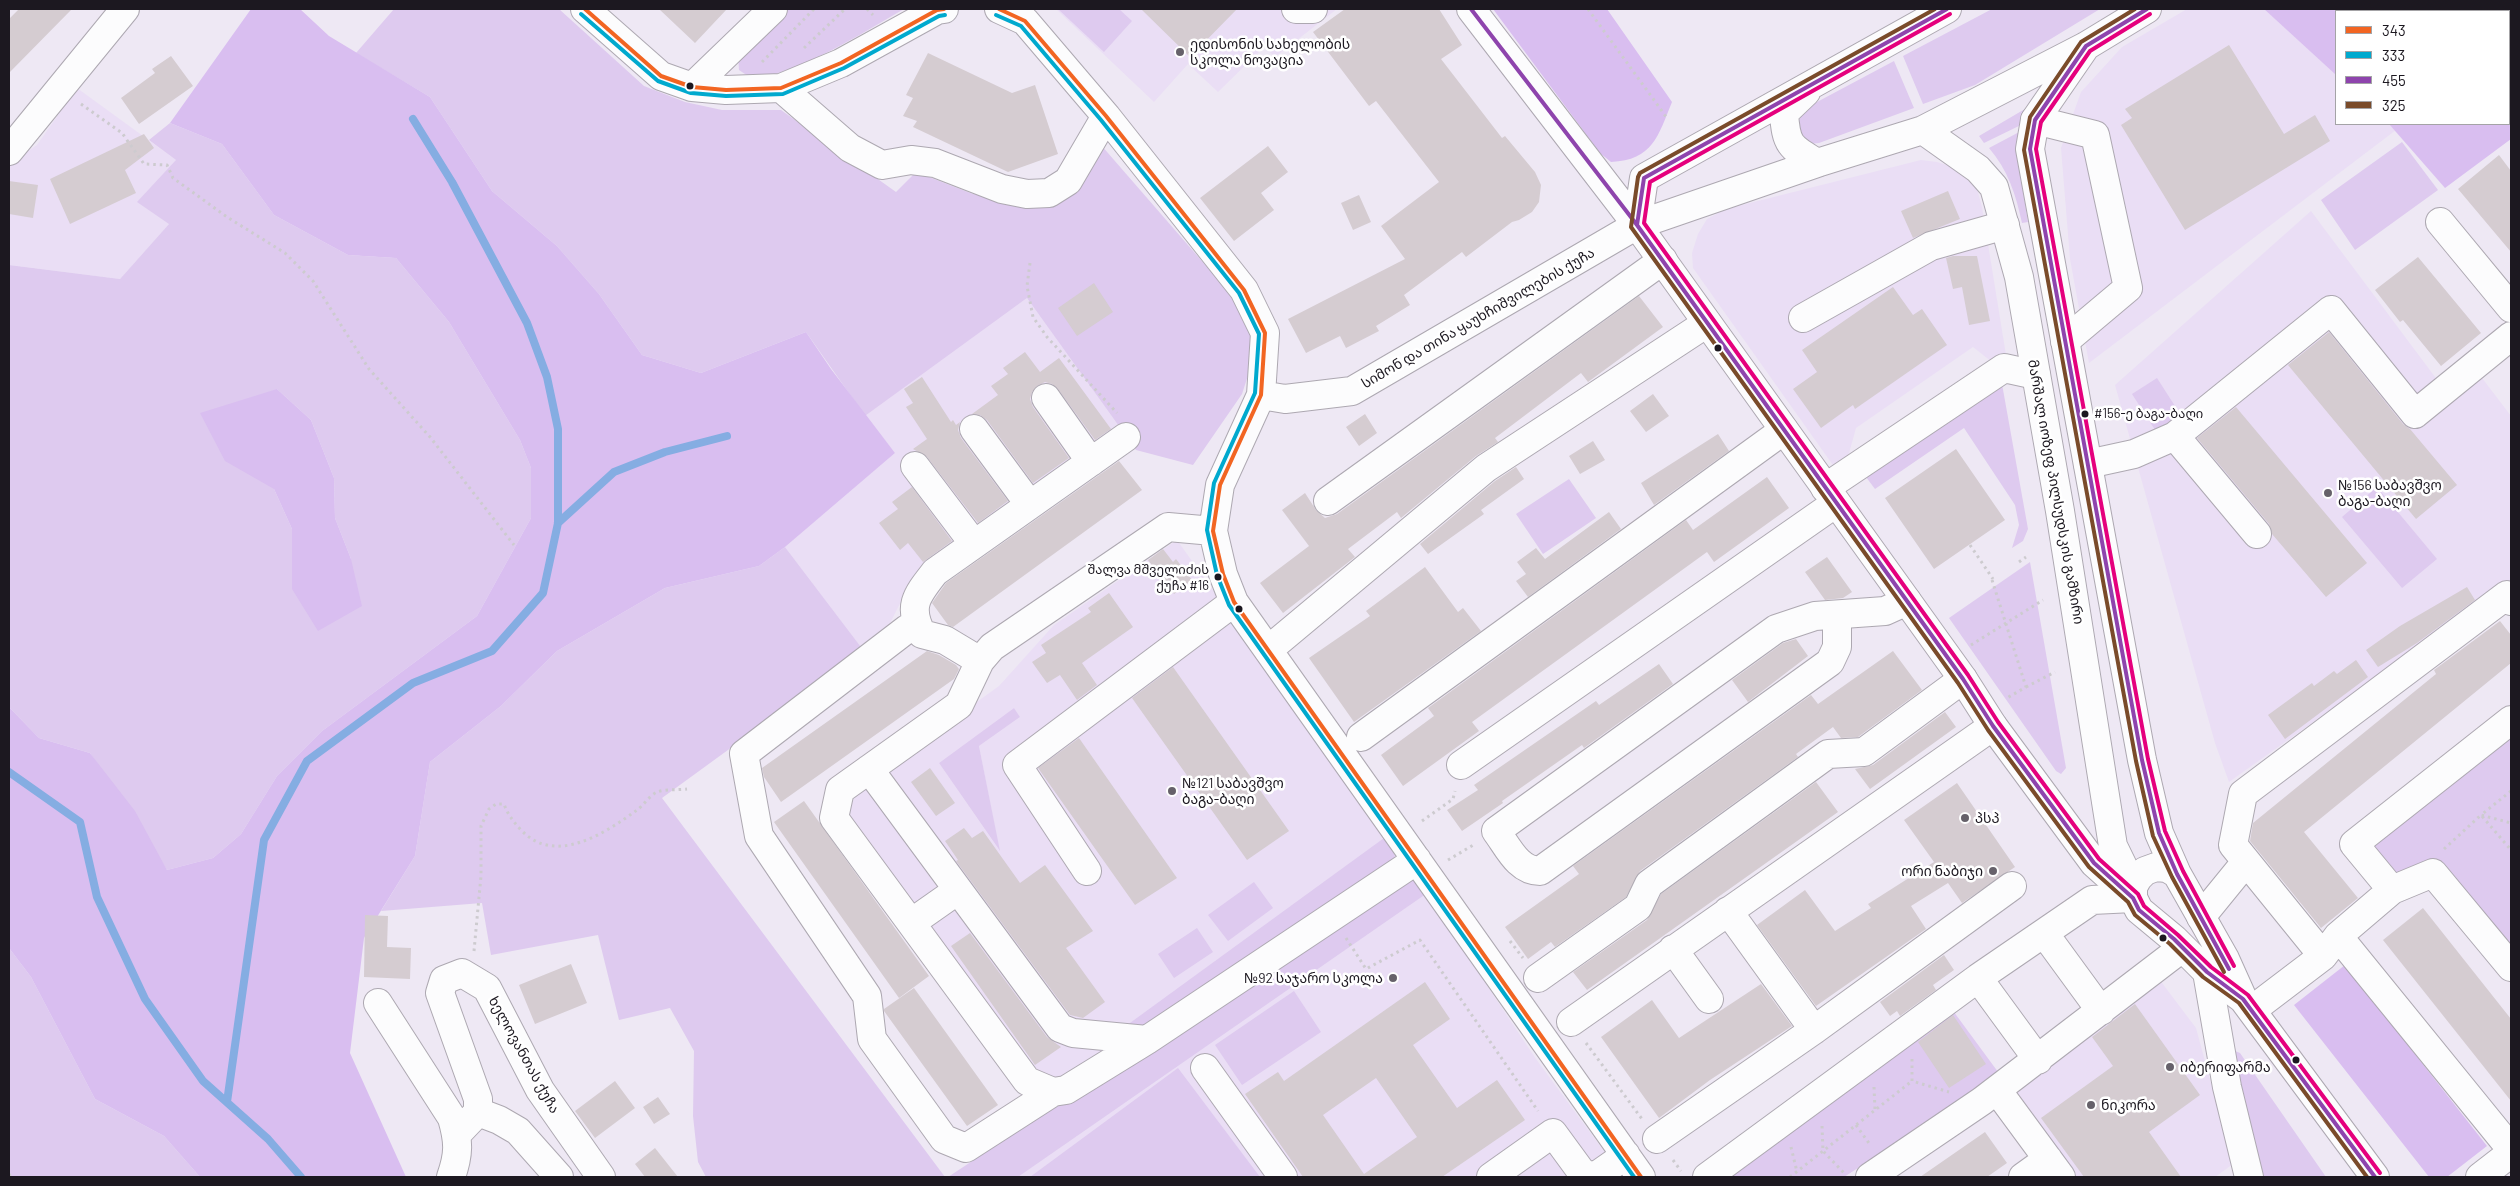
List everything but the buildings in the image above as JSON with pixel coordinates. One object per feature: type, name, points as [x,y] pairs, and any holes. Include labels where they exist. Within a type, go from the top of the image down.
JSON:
[{"type":"street","points":[[9,151],[125,9]]},
{"type":"street","points":[[585,9],[661,76],[692,87],[726,90],[781,88],[841,64],[938,10],[944,9]]},
{"type":"street","points":[[692,87],[773,9]]},
{"type":"street","points":[[999,9],[1025,20],[1106,116],[1244,290],[1265,333],[1261,395],[1220,485],[1213,531],[1222,574],[1234,602],[1641,1177]]},
{"type":"street","points":[[1296,9],[1314,9]]},
{"type":"street","points":[[1471,9],[1637,225],[1963,679],[1997,714],[2094,862],[2139,901],[2163,919],[2174,914],[2182,906],[2185,895],[2180,879],[2167,868],[2156,867],[2145,871],[2138,878],[2139,901],[2207,972],[2248,1004]]},
{"type":"street","points":[[1637,225],[1644,178],[1947,9]]},
{"type":"street","points":[[1637,225],[1923,130],[2086,46],[2146,9]]},
{"type":"street","points":[[2086,46],[2035,120],[2030,149],[2144,769],[2159,833],[2180,879],[2248,1004],[2375,1177]]},
{"type":"street","points":[[1816,82],[1784,113],[1785,136],[1795,150],[1816,164]]},
{"type":"street","points":[[781,88],[850,148],[882,165],[911,160],[935,164],[1002,189],[1027,194],[1049,193],[1068,181],[1106,116]]},
{"type":"street","points":[[2035,120],[2095,135],[2128,288],[2065,341]]},
{"type":"street","name":"მარშალ იოზეფ პილსუდსკის გამზირი","points":[[1923,130],[1978,169],[1994,187],[2005,225],[2019,277],[2113,846],[2139,901]]},
{"type":"street","points":[[2440,222],[2511,308]]},
{"type":"street","name":"სიმონ და თინა ყაუხჩიშვილების ქუჩა","points":[[1261,395],[1285,399],[1352,391],[1637,225]]},
{"type":"street","points":[[1803,318],[1931,246],[2005,225]]},
{"type":"street","points":[[1328,501],[1662,260]]},
{"type":"street","points":[[2088,464],[2134,454],[2175,436],[2331,310],[2415,414],[2511,336]]},
{"type":"street","points":[[1268,650],[1486,468],[1708,323]]},
{"type":"street","points":[[1461,765],[2004,368],[2036,375]]},
{"type":"street","points":[[1046,398],[1090,462]]},
{"type":"street","points":[[974,429],[1030,505]]},
{"type":"street","points":[[1361,737],[1784,430]]},
{"type":"street","points":[[2175,436],[2257,534]]},
{"type":"street","points":[[980,661],[945,640],[922,634],[914,619],[914,605],[921,589],[935,572],[1126,437]]},
{"type":"street","points":[[916,466],[974,544]]},
{"type":"street","points":[[1053,1092],[1027,1081],[834,818],[840,790],[959,705],[980,661],[992,647],[1168,527],[1213,531]]},
{"type":"street","points":[[2511,601],[2506,595],[2242,794],[2233,846],[2245,862],[2331,946],[2511,1149]]},
{"type":"street","points":[[1837,615],[1837,647],[1830,662],[1540,871],[1531,871],[1521,866],[1496,831],[1776,628],[1815,616],[1885,611],[1907,601]]},
{"type":"street","points":[[1087,872],[1018,765],[1234,602]]},
{"type":"street","points":[[917,626],[907,628],[744,754],[759,836],[867,996],[872,1039],[944,1139],[966,1148],[1053,1092],[1066,1090],[1147,1040],[1332,917],[1422,867]]},
{"type":"street","points":[[1538,978],[1638,907],[1649,884],[1828,754],[1864,752],[1963,679]]},
{"type":"street","points":[[1571,1022],[1728,911],[1997,714]]},
{"type":"street","points":[[2392,890],[2354,844],[2511,720]]},
{"type":"street","points":[[869,769],[1060,1028],[1073,1033],[1147,1040]]},
{"type":"street","points":[[2201,916],[2245,862]]},
{"type":"street","points":[[2248,1004],[2331,946],[2392,890],[2434,873],[2511,967]]},
{"type":"street","points":[[1657,1139],[1814,1030],[2012,886]]},
{"type":"street","points":[[911,922],[958,890]]},
{"type":"street","points":[[1707,1177],[1978,978],[2092,900],[2139,901]]},
{"type":"street","points":[[1728,911],[1814,1030]]},
{"type":"street","points":[[2044,933],[2101,1011]]},
{"type":"street","points":[[1870,1177],[1990,1096],[2182,948]]},
{"type":"street","points":[[1673,949],[1709,999]]},
{"type":"street","points":[[2207,972],[2241,1173]]},
{"type":"street","points":[[457,1134],[478,1112],[478,1099],[440,993],[444,980],[462,973]]},
{"type":"street","name":"ხელოვანთას ქუჩა","points":[[462,973],[487,988],[540,1090],[601,1177]]},
{"type":"street","points":[[1978,978],[2038,1060]]},
{"type":"street","points":[[378,1003],[452,1118],[457,1134],[458,1157],[451,1177]]},
{"type":"street","points":[[1205,1068],[1283,1177]]},
{"type":"street","points":[[1990,1096],[2054,1168],[2023,1177]]},
{"type":"street","points":[[478,1112],[499,1120],[518,1131],[559,1177]]},
{"type":"street","points":[[1491,1177],[1553,1133],[1584,1174],[1596,1176],[1626,1155]]},
{"type":"street","points":[[2480,1177],[2511,1153]]},
{"type":"path","points":[[755,68],[814,9]]},
{"type":"path","points":[[800,53],[845,9]]},
{"type":"path","points":[[1588,9],[1667,118]]},
{"type":"path","points":[[60,90],[122,133],[144,164],[167,165],[173,178],[227,217],[285,253],[313,281],[369,368],[430,437],[514,545]]},
{"type":"path","points":[[1030,264],[1027,286],[1033,317],[1048,337],[1120,417],[1128,428],[1126,437]]},
{"type":"path","points":[[1970,545],[1993,580],[2026,687]]},
{"type":"path","points":[[2019,562],[2026,557]]},
{"type":"path","points":[[1964,649],[2043,600]]},
{"type":"path","points":[[1997,714],[2026,687],[2055,672]]},
{"type":"path","points":[[462,973],[473,956],[478,927],[480,826],[490,809],[496,804],[504,804],[508,816],[530,840],[554,847],[586,841],[608,830],[639,809],[657,792],[688,789]]},
{"type":"path","points":[[2434,873],[2430,862],[2481,815],[2511,791]]},
{"type":"path","points":[[2481,815],[2511,823]]},
{"type":"path","points":[[2481,815],[2511,850]]},
{"type":"path","points":[[1422,867],[1496,831]]},
{"type":"path","points":[[1332,917],[1366,969],[1420,940],[1553,1133]]},
{"type":"path","points":[[1912,1081],[1913,1026]]},
{"type":"path","points":[[1790,1177],[1912,1081],[1990,1096]]},
{"type":"path","points":[[1822,1093],[1823,1151],[1848,1177]]},
{"type":"shaded area","points":[[251,9],[300,9],[329,36],[430,97],[492,191],[557,246],[599,294],[642,355],[701,373],[806,332],[831,369],[895,453],[785,547],[759,566],[665,588],[557,651],[501,706],[430,762],[415,856],[364,938],[350,1053],[406,1177],[200,1177],[164,1136],[95,1099],[31,977],[9,948],[9,707],[39,738],[90,753],[135,811],[167,870],[213,858],[241,834],[277,776],[322,731],[477,616],[531,518],[531,468],[520,440],[449,322],[396,258],[348,255],[274,215],[222,144],[170,123]]},
{"type":"shaded area","points":[[394,9],[559,9],[644,86],[685,102],[722,110],[781,110],[896,192],[916,172],[973,194],[1052,203],[1101,145],[1234,298],[1253,340],[1252,363],[1242,394],[1193,465],[1136,450],[1027,298],[865,416],[806,332],[701,373],[642,355],[599,294],[557,246],[492,191],[430,97],[356,53]]},
{"type":"shaded area","points":[[782,9],[904,9],[813,59],[754,80],[739,70],[738,55]]},
{"type":"shaded area","name":"ედისონის სახელობის სკოლა ნოვაცია","points":[[1056,9],[1337,9],[1275,57],[1264,47],[1218,92],[1188,64],[1154,102]]},
{"type":"shaded area","points":[[1058,9],[1119,9],[1132,21],[1104,52]]},
{"type":"shaded area","points":[[1493,9],[1607,9],[1672,102],[1658,135],[1652,144],[1636,157],[1625,160],[1611,162],[1600,153]]},
{"type":"shaded area","points":[[1992,9],[2100,9],[1975,85],[1923,104],[1903,56]]},
{"type":"shaded area","points":[[2187,9],[2264,9],[2335,74],[2335,125],[2390,125],[2396,130],[2089,363],[2070,259],[2061,148],[2081,92],[2122,47]]},
{"type":"shaded area","points":[[2264,9],[2368,10],[2335,10],[2335,74]]},
{"type":"shaded area","points":[[1894,61],[1914,108],[1819,143],[1809,144],[1797,130],[1802,110]]},
{"type":"shaded area","points":[[77,88],[176,160],[169,224],[120,279],[9,265],[9,164],[37,145]]},
{"type":"shaded area","points":[[2030,106],[2025,123],[1984,143],[1979,136]]},
{"type":"shaded area","points":[[2510,113],[2511,139],[2445,188],[2390,125],[2510,125]]},
{"type":"shaded area","points":[[170,123],[222,144],[274,215],[348,255],[396,258],[449,322],[520,440],[531,468],[531,518],[477,616],[322,731],[277,776],[241,834],[213,858],[167,870],[90,753],[39,738],[9,707],[9,265],[120,279],[169,224],[137,202],[176,160],[149,140]],"holes":[[[277,389],[311,420],[334,478],[335,518],[351,559],[292,589],[292,529],[274,489]]]},
{"type":"shaded area","points":[[2023,130],[2020,172],[2028,222],[2022,223],[2010,183],[1996,156],[1989,148]]},
{"type":"shaded area","points":[[2402,142],[2438,190],[2355,250],[2321,200]]},
{"type":"shaded area","points":[[1921,160],[1953,167],[1965,175],[1977,189],[1982,207],[2006,355],[1992,362],[1973,347],[1856,428],[1848,457],[1835,468],[1693,268],[1692,253],[1698,234],[1707,219],[1726,209]]},
{"type":"shaded area","name":"№156 საბავშვო ბაგა-ბაღი","points":[[2311,211],[2450,397],[2479,374],[2511,416],[2511,587],[2414,650],[2229,782],[2215,743],[2115,385]]},
{"type":"shaded area","points":[[1027,298],[1123,432],[915,574],[886,631],[864,651],[785,547],[895,453],[865,416]]},
{"type":"shaded area","points":[[2157,378],[2182,417],[2157,433],[2132,394]]},
{"type":"shaded area","points":[[2002,384],[2028,529],[2023,541],[2012,548],[2019,525],[2015,505],[1964,428],[1875,489],[1866,477]]},
{"type":"shaded area","points":[[277,389],[311,420],[334,478],[335,518],[351,559],[362,606],[318,631],[292,589],[292,529],[274,489],[225,461],[200,413]]},
{"type":"shaded area","points":[[1569,479],[1596,518],[1543,554],[1516,514]]},
{"type":"shaded area","points":[[2377,487],[2437,559],[2402,588],[2342,517]]},
{"type":"shaded area","name":"№121 საბავშვო ბაგა-ბაღი","points":[[1177,540],[1388,835],[1127,1025],[1142,1031],[1066,1082],[1039,1080],[847,815],[859,787],[999,686],[1054,625]],"holes":[[[1014,708],[1020,717],[979,746],[999,850],[939,763]]]},
{"type":"shaded area","points":[[785,547],[864,651],[662,798],[945,1177],[706,1177],[698,1162],[693,1116],[694,1051],[670,1008],[619,1020],[598,935],[491,955],[482,903],[381,911],[415,856],[430,762],[501,706],[557,651],[665,588],[759,566]]},
{"type":"shaded area","points":[[2030,562],[2066,768],[2061,774],[2056,771],[1949,618]]},
{"type":"shaded area","points":[[1014,708],[1020,717],[979,746],[1000,851],[939,763]]},
{"type":"shaded area","points":[[2511,732],[2511,958],[2434,866],[2400,877],[2371,844]]},
{"type":"shaded area","points":[[1388,835],[1393,843],[1396,865],[1142,1031],[1127,1025]]},
{"type":"shaded area","points":[[1411,872],[1426,894],[1018,1177],[948,1177]]},
{"type":"shaded area","points":[[1254,882],[1273,908],[1228,941],[1208,915]]},
{"type":"shaded area","name":"№92 საჯარო სკოლა","points":[[1426,894],[1536,1059],[1623,1177],[1018,1177]]},
{"type":"shaded area","points":[[1197,928],[1213,952],[1174,978],[1158,954]]},
{"type":"shaded area","points":[[9,948],[31,977],[95,1099],[164,1136],[200,1177],[9,1177]]},
{"type":"shaded area","points":[[2345,965],[2487,1146],[2447,1177],[2429,1177],[2294,1005]]},
{"type":"shaded area","points":[[2156,975],[2196,1028],[2233,1164],[2215,1177],[2073,1177],[2009,1090]]},
{"type":"shaded area","points":[[1294,991],[1321,1032],[1242,1085],[1215,1045]]},
{"type":"shaded area","points":[[1951,1008],[2001,1076],[1844,1177],[1720,1177]]},
{"type":"shaded area","points":[[2233,1050],[2240,1053],[2326,1177],[2264,1177],[2230,1055]]},
{"type":"shaded area","points":[[1178,1068],[1260,1177],[1030,1177]]},
{"type":"waterway","points":[[227,1102],[264,840],[307,761],[413,683],[492,651],[543,593],[558,523],[558,429],[547,377],[527,323],[452,182],[413,119]]},
{"type":"waterway","points":[[558,523],[614,472],[665,452],[727,436]]},
{"type":"waterway","points":[[9,772],[80,822],[97,897],[145,999],[203,1081],[268,1139],[301,1177]]},
{"type":"transit line","name":"343","points":[[585,9],[661,76],[692,87],[726,90],[781,88],[841,63],[937,10],[944,9]]},
{"type":"transit line","name":"343","points":[[999,9],[1025,21],[1106,116],[1244,290],[1265,333],[1261,395],[1220,485],[1213,531],[1223,574],[1234,602],[1641,1177]]},
{"type":"transit line","name":"455","points":[[1471,9],[1637,225],[1963,679],[1993,726],[2094,863],[2133,898],[2139,910],[2174,939],[2207,972],[2243,999],[2375,1177]]},
{"type":"transit line","name":"325","points":[[1935,9],[1640,173],[1631,227],[1958,683],[1988,730],[2089,867],[2128,902],[2135,915],[2170,944],[2203,977],[2239,1003],[2367,1177]]},
{"type":"transit line","name":"455","points":[[1637,225],[1644,178],[1947,9]]},
{"type":"transit line","name":"325","points":[[2135,9],[2081,42],[2030,117],[2024,150],[2136,761],[2153,836],[2172,877],[2224,972]]},
{"type":"transit line","name":"455","points":[[2147,9],[2086,46],[2035,120],[2030,149],[2142,760],[2159,833],[2177,874],[2229,969]]},
{"type":"transit line","name":"333","points":[[581,14],[658,81],[691,93],[726,96],[783,94],[844,68],[939,16],[945,15]]},
{"type":"transit line","points":[[1950,14],[1650,182],[1644,223],[1968,675],[1998,722],[2099,859],[2138,894],[2144,906],[2211,967],[2248,995],[2380,1173]]},
{"type":"transit line","points":[[2150,14],[2090,51],[2041,122],[2036,149],[2148,759],[2165,831],[2183,871],[2234,966]]},
{"type":"transit line","name":"333","points":[[996,15],[1021,26],[1101,120],[1239,293],[1259,334],[1255,393],[1214,483],[1207,530],[1217,575],[1229,605],[1634,1177]]},
{"type":"place","name":"ედისონის სახელობის სკოლა ნოვაცია","points":[[1180,52]]},
{"type":"place","name":"#156-ე ბაგა-ბაღი","points":[[2085,414]]},
{"type":"place","name":"№156 საბავშვო ბაგა-ბაღი","points":[[2328,493]]},
{"type":"place","name":"შალვა მშველიძის ქუჩა #16","points":[[1218,577]]},
{"type":"place","name":"№121 საბავშვო ბაგა-ბაღი","points":[[1172,791]]},
{"type":"place","name":"პსპ","points":[[1965,818]]},
{"type":"place","name":"ორი ნაბიჯი","points":[[1993,871]]},
{"type":"place","name":"№92 საჯარო სკოლა","points":[[1393,978]]},
{"type":"place","name":"იბერიფარმა","points":[[2170,1067]]},
{"type":"place","name":"ნიკორა","points":[[2091,1105]]}]
